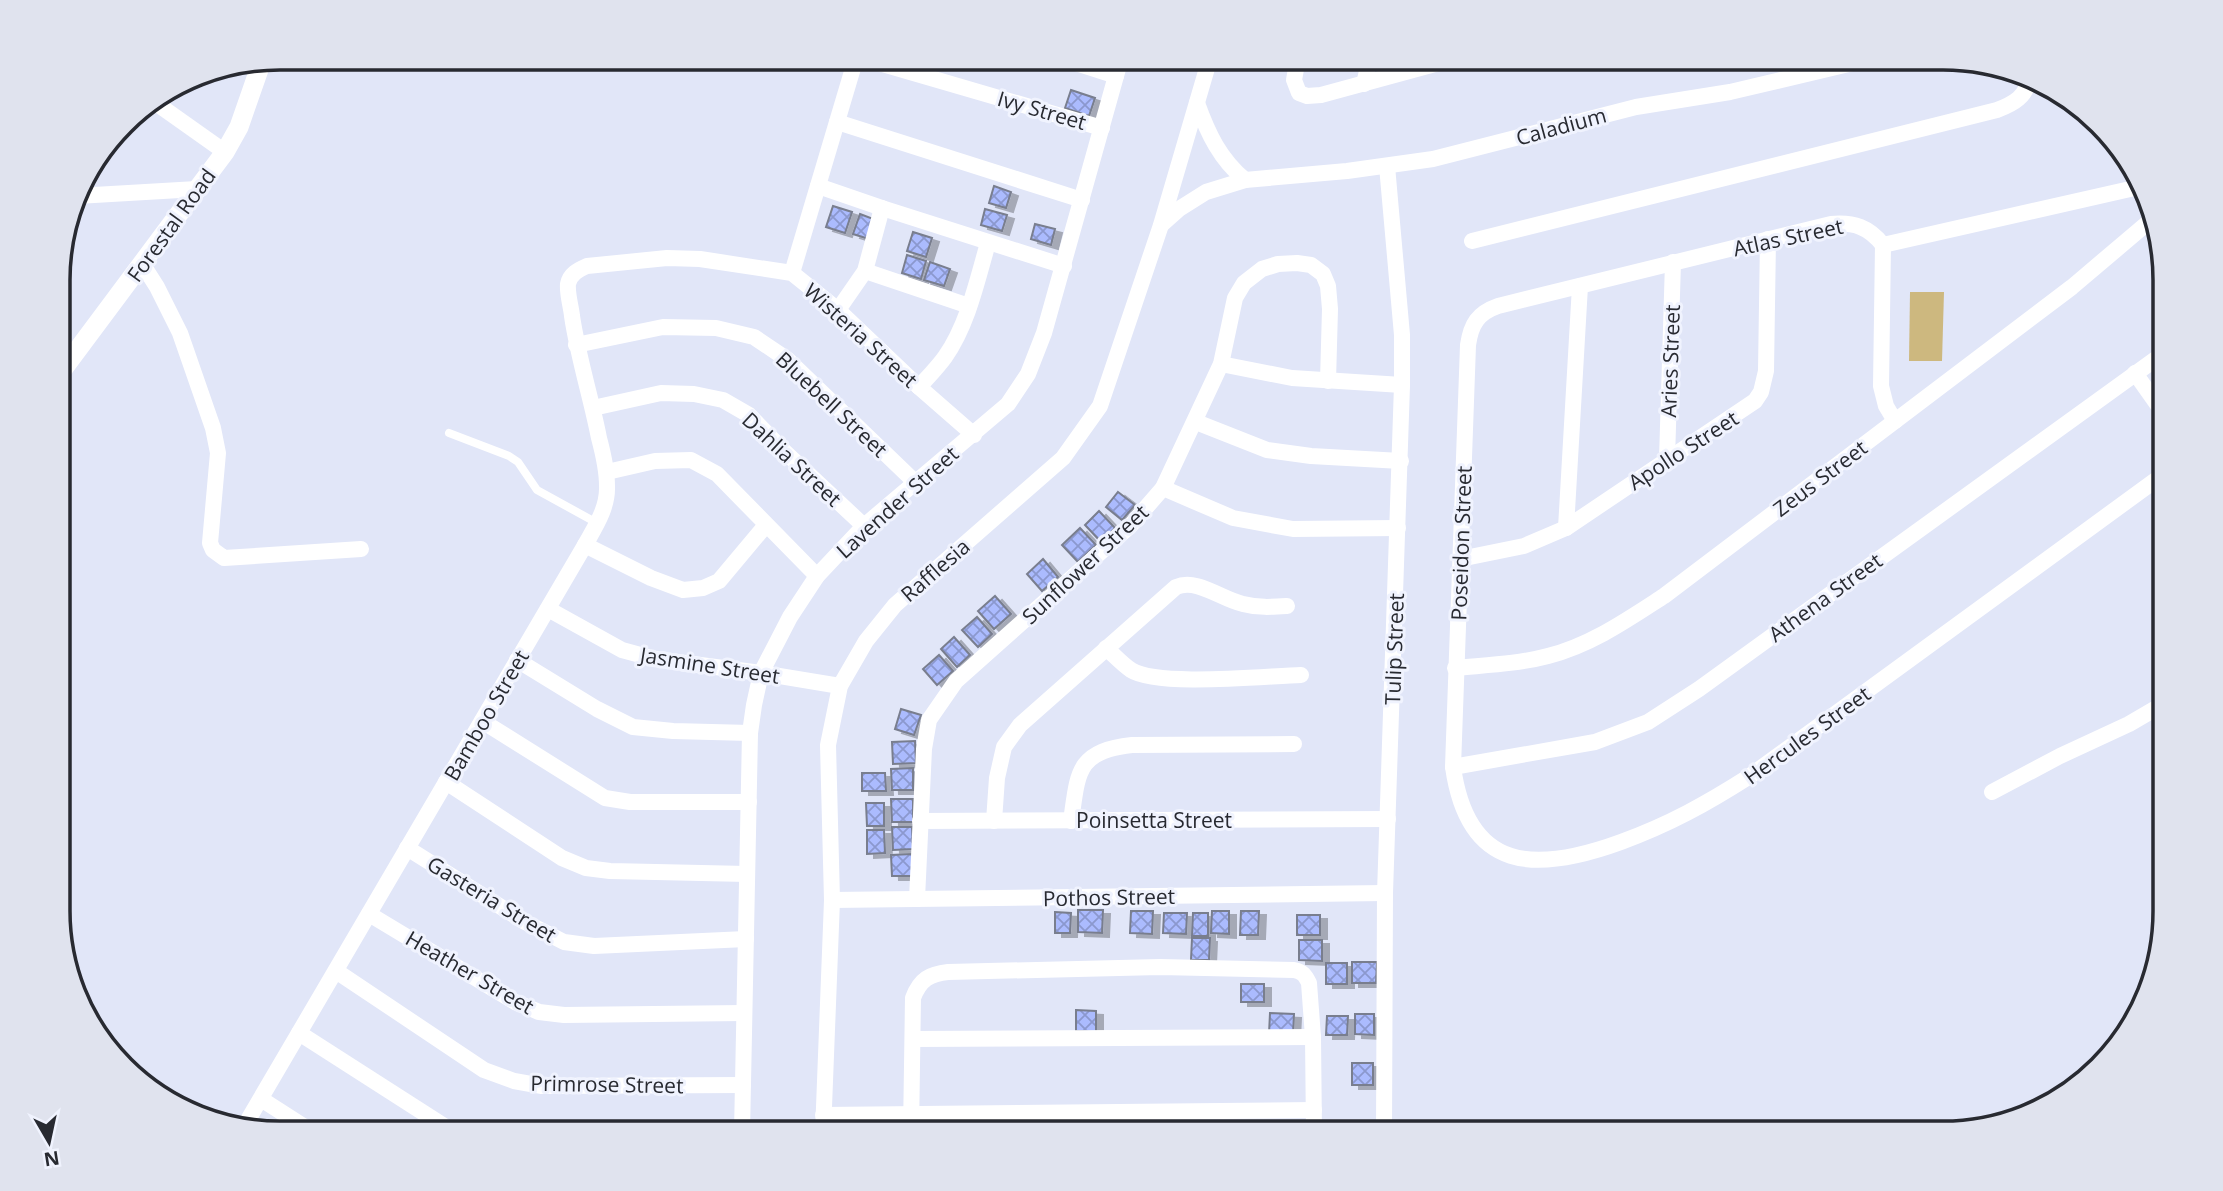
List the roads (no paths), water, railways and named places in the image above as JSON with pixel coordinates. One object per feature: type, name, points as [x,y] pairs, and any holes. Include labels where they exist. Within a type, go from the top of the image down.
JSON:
[{"type":"street","points":[[792,273],[852,70]]},
{"type":"street","name":"Ivy Street","points":[[903,70],[1102,128]]},
{"type":"street","points":[[1097,70],[1116,76]]},
{"type":"street","name":"Lavender Street","points":[[742,1121],[751,733],[761,673],[790,617],[817,576],[864,526],[1008,404],[1028,374],[1044,333],[1064,266],[1118,70]]},
{"type":"street","name":"Rafflesia","points":[[823,1121],[832,900],[828,745],[840,686],[866,641],[895,605],[1063,458],[1100,407],[1161,225],[1207,70]]},
{"type":"street","points":[[1296,70],[1294,80],[1299,93],[1307,96],[1321,95],[1413,70]]},
{"type":"street","points":[[1364,84],[1367,70]]},
{"type":"street","name":"Caladium","points":[[1161,225],[1179,209],[1206,192],[1245,180],[1387,166],[1467,151],[1636,107],[1730,92],[1823,70]]},
{"type":"street","name":"Forestal Road","points":[[70,360],[225,152],[239,127],[258,72]]},
{"type":"street","points":[[1472,241],[1997,110],[2009,106],[2025,93],[2026,88]]},
{"type":"street","points":[[1197,103],[1219,154],[1245,180]]},
{"type":"street","points":[[161,107],[225,152]]},
{"type":"street","points":[[837,122],[1082,200]]},
{"type":"street","name":"Tulip Street","points":[[1384,1121],[1385,893],[1402,385],[1402,335],[1387,166]]},
{"type":"street","points":[[818,186],[1064,266]]},
{"type":"street","points":[[88,195],[197,189]]},
{"type":"street","points":[[1895,421],[1886,406],[1881,386],[1883,245],[2132,189]]},
{"type":"street","points":[[838,310],[865,271],[881,208]]},
{"type":"street","name":"Atlas Street","points":[[1476,320],[1487,310],[1498,306],[1843,223],[1855,223],[1865,228],[1883,245]]},
{"type":"street","name":"Zeus Street","points":[[1455,668],[1511,663],[1547,656],[1582,645],[1616,627],[1664,596],[2072,288],[2146,225]]},
{"type":"street","name":"Apollo Street","points":[[1460,559],[1524,547],[1566,528],[1755,401],[1761,392],[1766,370],[1768,239]]},
{"type":"street","points":[[919,387],[944,358],[954,341],[970,306],[988,243]]},
{"type":"street","name":"Wisteria Street","points":[[571,276],[587,266],[667,258],[700,259],[792,273],[838,310],[974,435]]},
{"type":"street","name":"Aries Street","points":[[1667,459],[1674,262]]},
{"type":"street","name":"Sunflower Street","points":[[917,899],[924,749],[929,720],[956,681],[1130,526],[1163,488],[1221,364],[1235,298],[1244,283],[1262,269],[1278,264],[1311,265],[1323,274],[1328,286],[1330,309],[1328,381]]},
{"type":"street","points":[[143,265],[157,286],[180,333],[213,428],[218,453],[210,529],[212,550],[224,558],[361,549]]},
{"type":"street","points":[[865,271],[970,306]]},
{"type":"street","name":"Bamboo Street","points":[[250,1119],[585,545],[606,500],[607,472],[576,345],[568,285],[571,276]]},
{"type":"street","points":[[1566,528],[1580,286]]},
{"type":"street","name":"Poseidon Street","points":[[1453,766],[1468,345],[1476,320]]},
{"type":"street","name":"Bluebell Street","points":[[576,345],[663,327],[716,328],[754,337],[788,360],[916,483]]},
{"type":"street","name":"Athena Street","points":[[1453,766],[1595,742],[1648,722],[1699,689],[2153,361]]},
{"type":"street","points":[[1221,364],[1292,378],[1402,385]]},
{"type":"street","points":[[2135,373],[2153,398]]},
{"type":"street","name":"Dahlia Street","points":[[593,408],[661,393],[694,394],[723,400],[750,415],[864,526]]},
{"type":"street","points":[[1196,422],[1267,450],[1311,456],[1401,461]]},
{"type":"street","points":[[607,472],[655,461],[691,460],[717,474],[817,576]]},
{"type":"street","name":"Hercules Street","points":[[1453,766],[1460,804],[1468,819],[1480,836],[1510,856],[1529,861],[1568,857],[1601,849],[1654,830],[1703,807],[1750,776],[2153,482]]},
{"type":"street","points":[[1163,488],[1233,518],[1293,529],[1398,528]]},
{"type":"street","points":[[585,545],[651,578],[683,590],[703,588],[719,581],[766,525]]},
{"type":"street","points":[[994,821],[997,778],[1003,747],[1020,725],[1175,587],[1182,584],[1196,586],[1242,604],[1267,608],[1287,606]]},
{"type":"street","name":"Jasmine Street","points":[[548,609],[622,650],[655,659],[840,686]]},
{"type":"street","points":[[1106,648],[1131,670],[1149,677],[1175,679],[1301,675]]},
{"type":"street","points":[[517,660],[597,709],[633,727],[751,733]]},
{"type":"street","points":[[1992,792],[2153,711]]},
{"type":"street","points":[[482,721],[605,798],[630,802],[749,802]]},
{"type":"street","points":[[1070,821],[1077,775],[1082,767],[1110,748],[1132,745],[1294,744]]},
{"type":"street","points":[[446,782],[562,858],[586,868],[747,874]]},
{"type":"street","name":"Poinsetta Street","points":[[920,821],[1388,819]]},
{"type":"street","name":"Gasteria Street","points":[[407,848],[525,922],[564,942],[594,946],[746,939]]},
{"type":"street","name":"Pothos Street","points":[[832,900],[1385,893]]},
{"type":"street","name":"Heather Street","points":[[369,914],[515,1002],[539,1012],[564,1015],[744,1013]]},
{"type":"street","points":[[912,1121],[913,998],[924,979],[935,973],[1160,967],[1301,972],[1309,984],[1314,1121]]},
{"type":"street","name":"Primrose Street","points":[[336,971],[484,1070],[514,1081],[541,1086],[743,1085]]},
{"type":"street","points":[[299,1033],[436,1121]]},
{"type":"street","points":[[913,1039],[1313,1037]]},
{"type":"street","points":[[261,1099],[295,1121]]},
{"type":"street","points":[[823,1115],[1314,1110]]},
{"type":"lane","points":[[449,433],[509,456],[518,462],[537,490],[597,523]]}]
